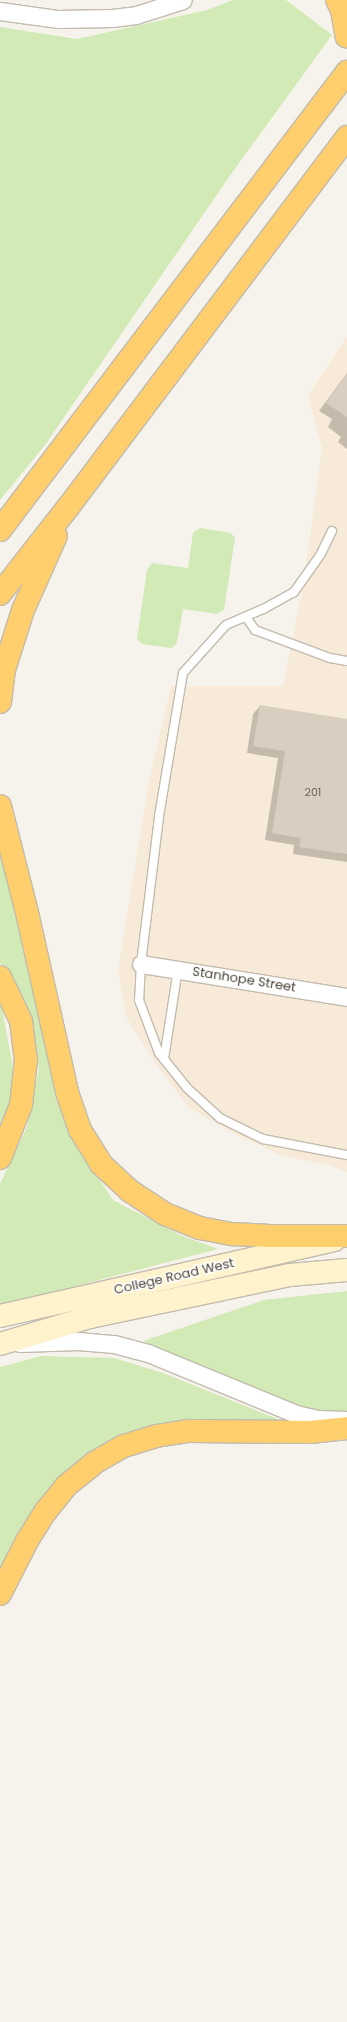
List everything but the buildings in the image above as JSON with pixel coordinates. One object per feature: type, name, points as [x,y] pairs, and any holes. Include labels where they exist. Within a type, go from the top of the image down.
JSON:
[{"type":"highway","points":[[337,0],[342,10],[347,37]]},
{"type":"highway","points":[[0,530],[347,66]]},
{"type":"highway","points":[[0,594],[70,506],[347,136]]},
{"type":"highway","points":[[0,702],[4,670],[23,610],[70,506]]},
{"type":"highway","points":[[0,806],[28,917],[67,1092],[80,1130],[101,1164],[130,1191],[165,1214],[200,1228],[232,1234],[267,1236],[347,1236]]},
{"type":"highway","points":[[0,977],[20,1021],[26,1060],[21,1105],[0,1158]]},
{"type":"highway","points":[[0,1594],[27,1541],[46,1511],[62,1491],[94,1463],[124,1446],[156,1436],[189,1431],[310,1432],[347,1428]]},
{"type":"street","points":[[0,11],[58,19],[112,18],[136,15],[183,0]]},
{"type":"street","name":"Stanhope Street","points":[[142,964],[347,997]]},
{"type":"street","name":"College Road West","points":[[0,1316],[347,1236]]},
{"type":"street","name":"College Road West","points":[[2,1344],[90,1317],[290,1275],[347,1270]]},
{"type":"street","points":[[2,1344],[78,1341],[114,1344],[148,1353],[296,1414],[317,1419],[347,1420]]},
{"type":"lane","points":[[332,531],[320,554],[294,592],[263,609],[226,625],[183,672],[159,816],[142,964],[140,1000],[159,1053],[187,1088],[220,1118],[263,1139],[347,1155]]},
{"type":"lane","points":[[246,617],[255,630],[330,658],[347,661]]},
{"type":"lane","points":[[164,1059],[178,970]]},
{"type":"shaded area","points":[[347,336],[347,1172],[328,1165],[280,1155],[235,1134],[189,1108],[155,1063],[126,1017],[118,971],[148,786],[171,686],[283,686],[304,581],[322,448],[308,396]]},
{"type":"green space","points":[[233,0],[286,0],[332,35],[229,177],[45,445],[0,500],[0,27],[77,39],[207,10]]},
{"type":"green space","points":[[200,528],[231,533],[235,538],[224,610],[217,614],[183,609],[177,643],[171,648],[142,644],[137,639],[147,570],[152,563],[188,568],[193,533]]},
{"type":"green space","points":[[0,838],[68,1133],[113,1200],[180,1235],[218,1249],[0,1306],[0,1184],[27,1127],[39,1068],[30,1019],[7,969],[0,963]]},
{"type":"green space","points":[[0,998],[17,1089],[0,1124]]},
{"type":"green space","points":[[347,1291],[347,1414],[295,1407],[143,1341],[264,1300]]},
{"type":"green space","points":[[41,1356],[114,1358],[163,1373],[290,1424],[170,1426],[85,1454],[23,1536],[0,1577],[0,1367]]}]
